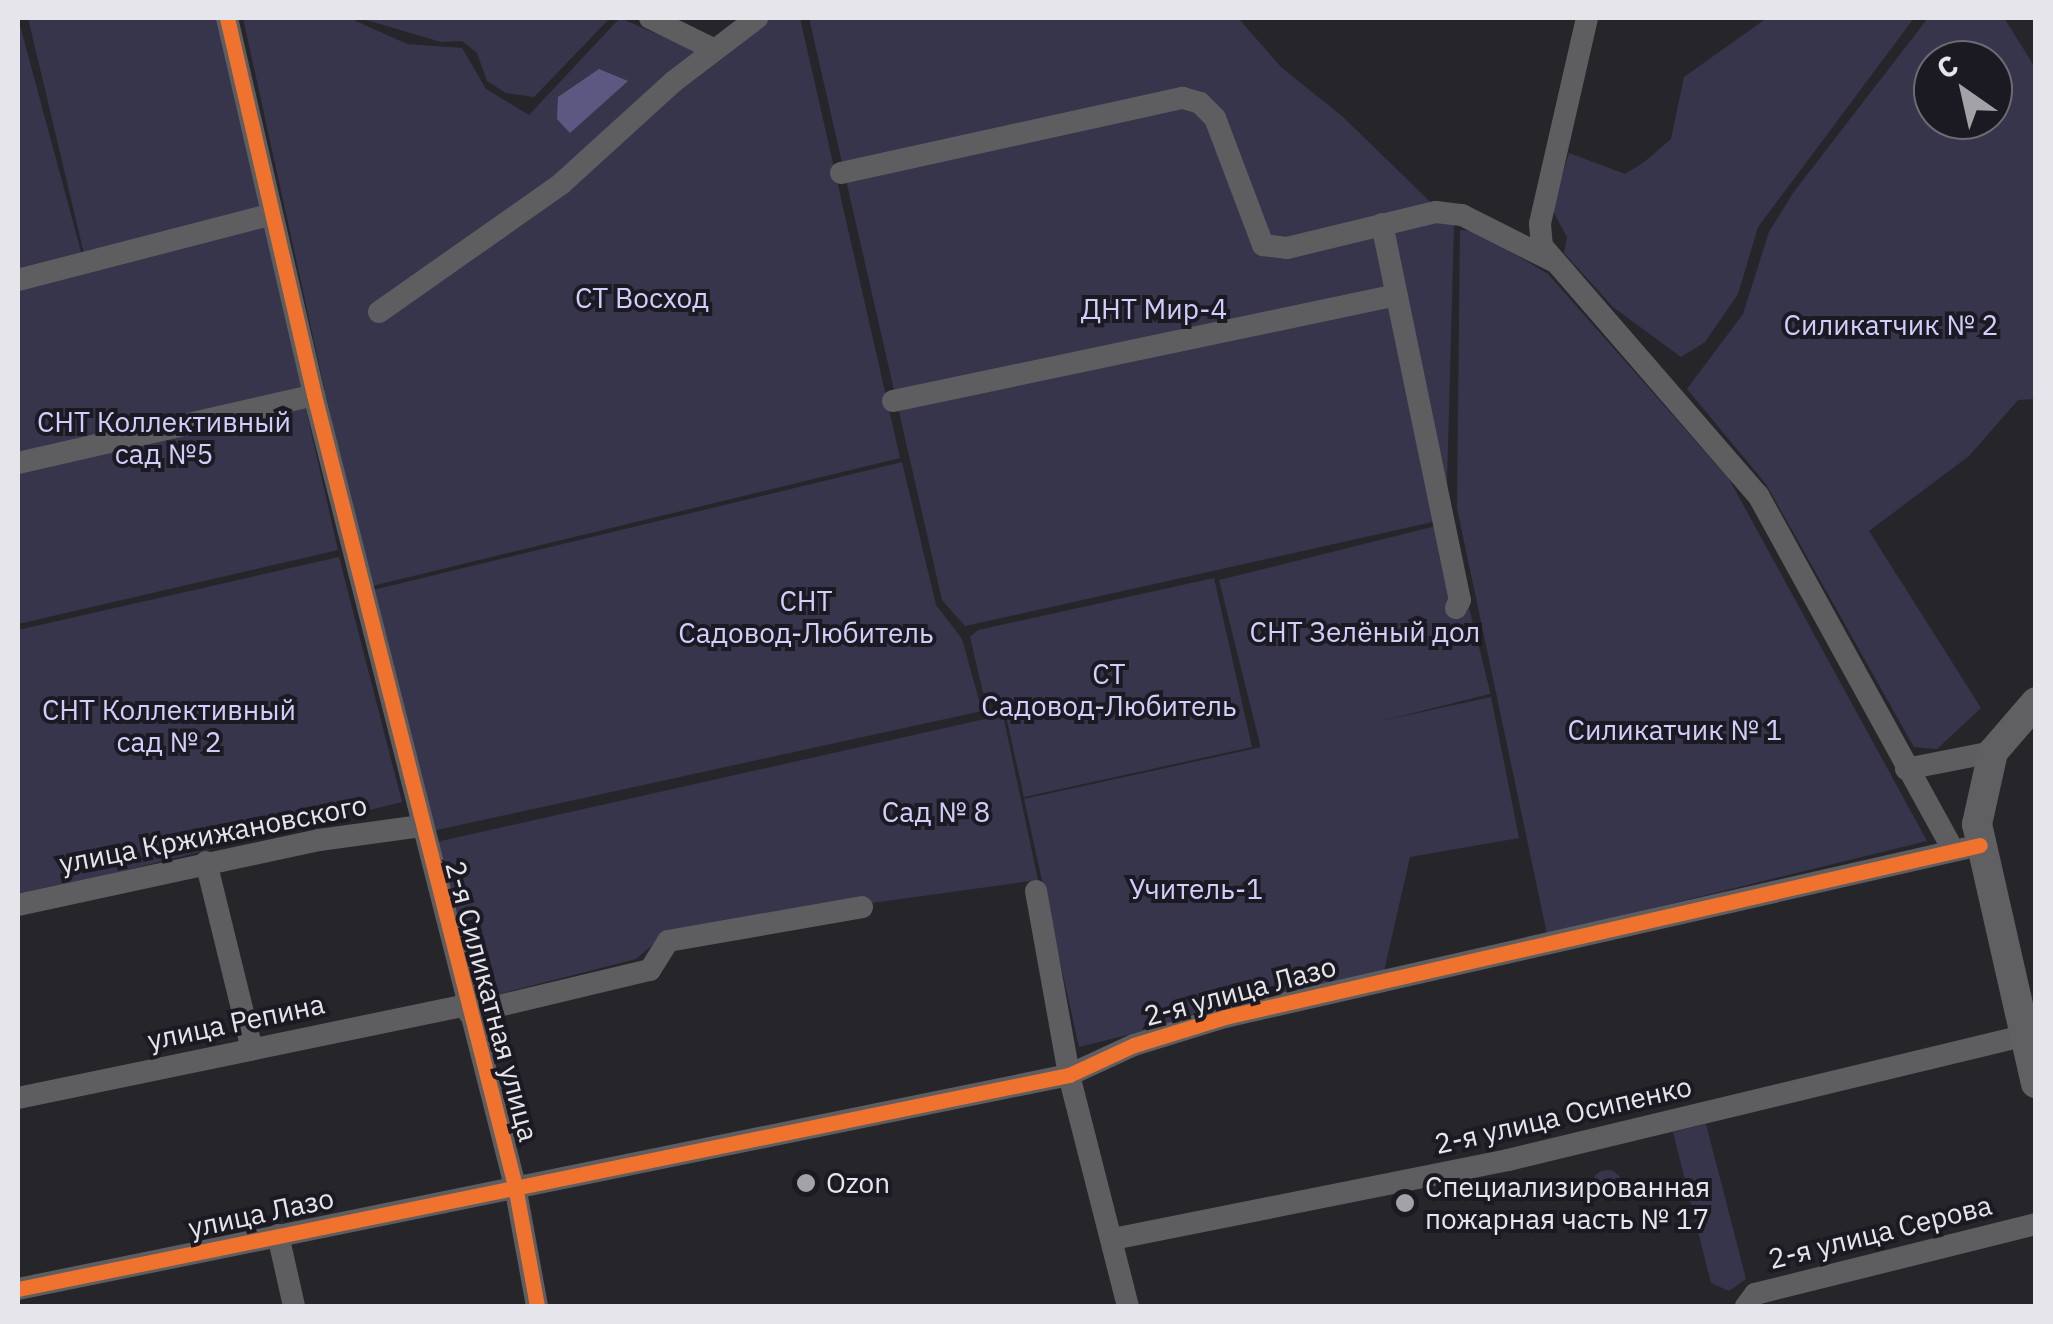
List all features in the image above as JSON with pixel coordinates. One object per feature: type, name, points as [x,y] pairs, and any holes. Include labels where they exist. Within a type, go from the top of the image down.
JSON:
[{"type":"main road","points":[[2036,702],[1993,752],[1967,847],[2036,1083]]},
{"type":"street","name":"2-я Силикатная улица","points":[[227,18],[314,395],[515,1186],[537,1306]]},
{"type":"street","points":[[650,18],[713,49]]},
{"type":"street","points":[[379,312],[560,184],[713,49],[758,18]]},
{"type":"street","points":[[1587,18],[1540,224],[1542,246],[1758,495],[1906,770],[1967,847]]},
{"type":"street","points":[[840,172],[1182,98],[1215,118],[1263,245],[1288,248],[1436,212],[1462,215],[1553,261]]},
{"type":"street","points":[[18,280],[270,214]]},
{"type":"street","points":[[1382,224],[1392,296],[1460,600],[1456,608]]},
{"type":"street","points":[[892,401],[1392,296]]},
{"type":"street","points":[[18,463],[314,395]]},
{"type":"street","points":[[1906,770],[1993,752]]},
{"type":"street","name":"улица Кржижановского","points":[[18,905],[206,862],[421,826]]},
{"type":"street","name":"2-я улица Лазо","points":[[515,1186],[1069,1074],[1134,1044],[1226,1017],[1967,847]]},
{"type":"street","points":[[206,862],[252,1049]]},
{"type":"street","points":[[1036,891],[1069,1074],[1128,1306]]},
{"type":"street","name":"улица Репина","points":[[18,1098],[650,970],[668,942],[862,907]]},
{"type":"street","name":"2-я улица Осипенко","points":[[1112,1239],[1508,1160],[2023,1036]]},
{"type":"street","name":"улица Лазо","points":[[18,1289],[515,1186]]},
{"type":"street","name":"2-я улица Серова","points":[[1746,1306],[1755,1294],[2036,1224]]},
{"type":"street","points":[[278,1235],[294,1306]]},
{"type":"street","points":[[49,1282],[54,1306]]},
{"type":"green space","points":[[18,18],[83,259],[18,276]]},
{"type":"green space","points":[[28,18],[222,18],[265,211],[85,258]]},
{"type":"green space","name":"СТ Восход","points":[[243,18],[349,18],[407,44],[462,48],[486,89],[529,115],[620,18],[712,58],[770,18],[800,18],[900,458],[368,587]]},
{"type":"green space","points":[[360,18],[610,18],[534,97],[506,93],[487,81],[477,53],[462,41],[441,42]]},
{"type":"green space","name":"ДНТ Мир-4","points":[[809,18],[1238,18],[1281,67],[1343,117],[1454,225],[1446,519],[965,626],[942,600]]},
{"type":"green space","points":[[1767,18],[1914,18],[1758,227],[1738,294],[1705,342],[1681,357],[1613,307],[1564,253],[1567,237],[1552,209],[1569,153],[1625,174],[1643,163],[1671,139],[1684,77]]},
{"type":"green space","name":"Силикатчик № 2","points":[[1928,18],[2004,18],[2036,69],[2035,399],[2018,400],[1969,456],[1869,531],[1981,708],[1937,749],[1914,747],[1766,484],[1687,389],[1743,314],[1769,232],[1793,193]]},
{"type":"green space","name":"СНТ Коллективный сад №5","points":[[264,225],[338,550],[18,624],[18,286]]},
{"type":"green space","name":"Силикатчик № 1","points":[[1460,230],[1475,231],[1548,274],[1729,479],[1927,841],[1547,934],[1457,508]]},
{"type":"green space","name":"СНТ Садовод-Любитель","points":[[902,462],[936,605],[962,639],[982,711],[423,833],[369,591]]},
{"type":"green space","name":"СНТ Зелёный дол","points":[[1448,523],[1491,694],[1262,751],[1219,580]]},
{"type":"green space","name":"СНТ Коллективный сад № 2","points":[[339,557],[402,802],[18,897],[18,630]]},
{"type":"green space","name":"СТ Садовод-Любитель","points":[[1214,578],[1252,747],[1024,797],[1006,716],[983,692],[970,637],[978,630]]},
{"type":"green space","name":"Учитель-1","points":[[1491,697],[1519,838],[1410,857],[1384,971],[1079,1047],[1024,799]]},
{"type":"green space","name":"Сад № 8","points":[[1003,715],[1038,880],[669,931],[636,959],[476,1000],[432,843]]},
{"type":"green space","points":[[1706,1124],[1746,1279],[1729,1291],[1711,1283],[1673,1132]]},
{"type":"green space","points":[[1607,1170],[1621,1179],[1622,1185],[1613,1199],[1607,1200],[1593,1191],[1592,1185],[1601,1171]]},
{"type":"shaded area","points":[[599,69],[628,81],[570,133],[557,119],[558,97]]},
{"type":"cycle path","points":[[227,18],[314,395],[515,1186],[537,1306]]},
{"type":"cycle path","points":[[18,1289],[1069,1075],[1134,1045],[1225,1017],[1980,845]]},
{"type":"place","name":"Ozon","points":[[806,1183]]},
{"type":"place","name":"Специализированная пожарная часть № 17","points":[[1405,1203]]}]
